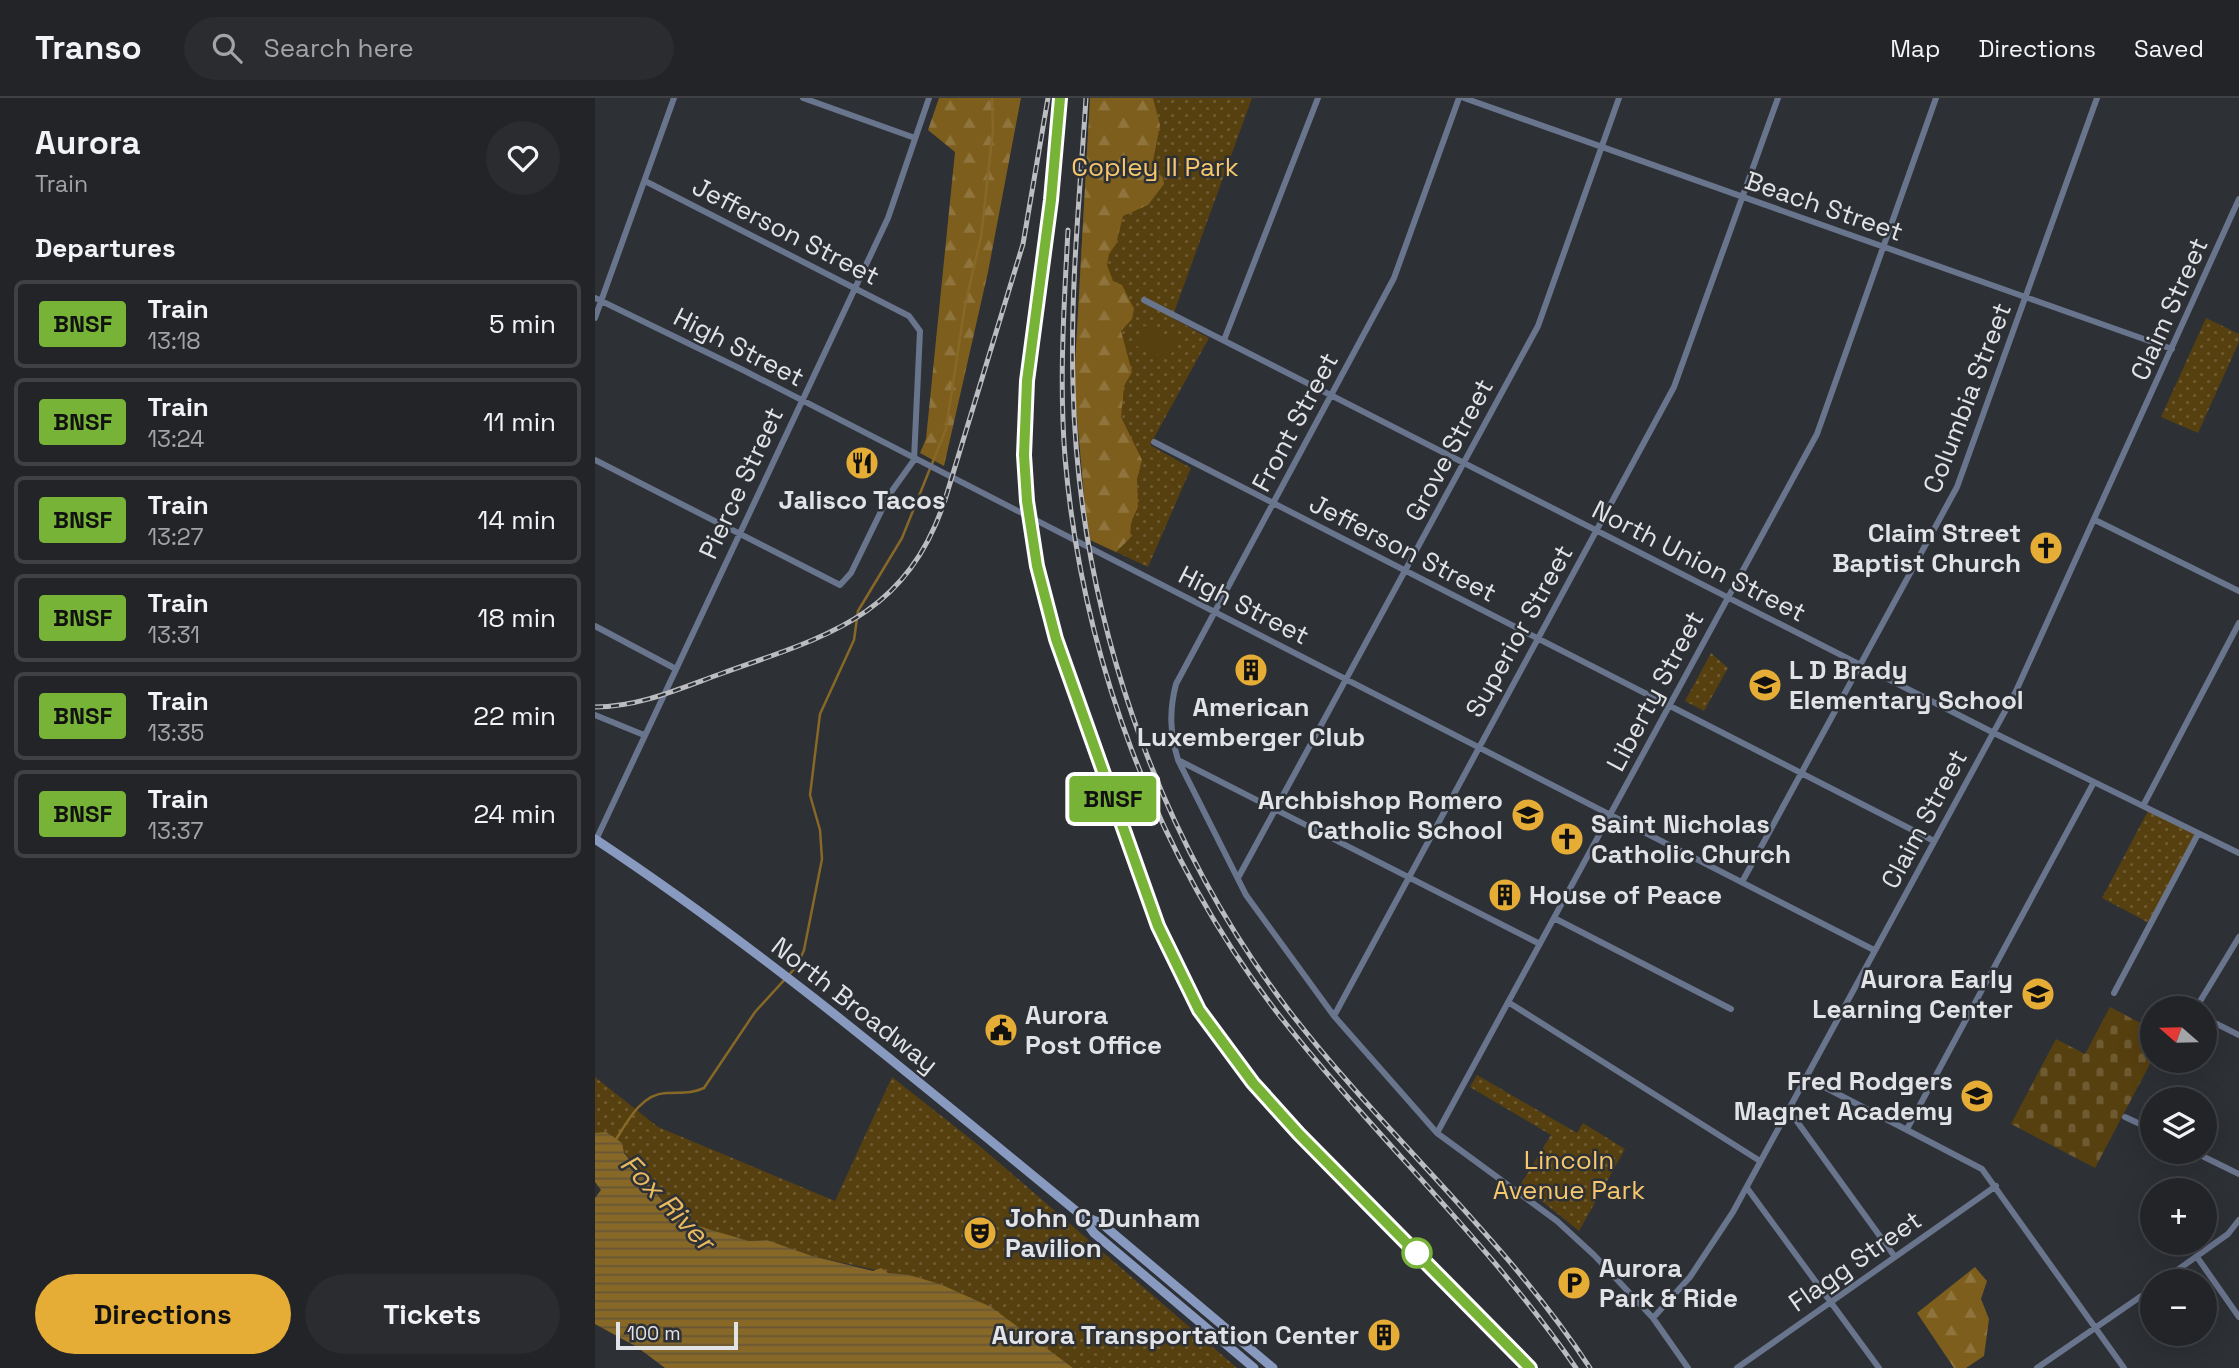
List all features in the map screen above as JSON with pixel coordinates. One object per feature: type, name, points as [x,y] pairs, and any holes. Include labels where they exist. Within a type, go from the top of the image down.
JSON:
[{"type":"main road","name":"North Broadway","points":[[595,840],[795,983],[1081,1215],[1094,1233],[1254,1368]]},
{"type":"main road","name":"North Broadway","points":[[1081,1215],[1101,1223],[1273,1368]]},
{"type":"street","points":[[595,318],[598,299],[645,181],[674,98]]},
{"type":"street","points":[[803,98],[915,138]]},
{"type":"street","name":"Pierce Street","points":[[595,840],[888,218],[929,98]]},
{"type":"street","points":[[1224,340],[1318,98]]},
{"type":"street","name":"Beach Street","points":[[1461,98],[2172,349]]},
{"type":"street","name":"Front Street","points":[[1461,98],[1394,278],[1176,684],[1172,699],[1171,738],[1178,760],[1246,895],[1334,1016],[1437,1133],[1557,1221],[1653,1318],[1688,1368]]},
{"type":"street","name":"Grove Street","points":[[1238,878],[1538,326],[1619,98]]},
{"type":"street","name":"Superior Street","points":[[1334,1016],[1681,370],[1778,98]]},
{"type":"street","name":"Liberty Street","points":[[1437,1133],[1817,434],[1936,98]]},
{"type":"street","name":"Columbia Street","points":[[1742,882],[1965,468],[2097,98]]},
{"type":"street","name":"Jefferson Street","points":[[645,181],[909,316],[920,331],[914,460],[889,495],[851,573],[840,585],[738,534]]},
{"type":"street","name":"Claim Street","points":[[1653,1318],[1674,1298],[1711,1248],[1747,1188],[2021,679],[2239,199]]},
{"type":"street","points":[[2230,220],[2239,224]]},
{"type":"street","name":"High Street","points":[[598,299],[801,400],[1874,950]]},
{"type":"street","name":"North Union Street","points":[[1144,300],[1992,732],[2239,853]]},
{"type":"street","name":"Jefferson Street","points":[[1154,442],[1934,841]]},
{"type":"street","points":[[595,460],[738,534]]},
{"type":"street","points":[[2095,520],[2239,591]]},
{"type":"street","points":[[2143,806],[2239,623]]},
{"type":"street","points":[[595,626],[676,669]]},
{"type":"street","points":[[595,715],[644,735]]},
{"type":"street","points":[[1178,760],[1540,944]]},
{"type":"street","points":[[1907,1129],[2094,782]]},
{"type":"street","points":[[2114,993],[2198,834]]},
{"type":"street","points":[[1554,918],[1731,1009]]},
{"type":"street","points":[[2203,996],[2239,937]]},
{"type":"street","points":[[1508,1002],[1760,1161]]},
{"type":"street","points":[[2217,1024],[2239,1035]]},
{"type":"street","points":[[1805,1077],[1974,1164],[1996,1186],[2125,1368]]},
{"type":"street","points":[[1788,1109],[1895,1257]]},
{"type":"street","points":[[2126,1116],[2140,1123]]},
{"type":"street","points":[[2217,1163],[2239,1174]]},
{"type":"street","name":"Flagg Street","points":[[1737,1368],[1996,1186]]},
{"type":"street","points":[[1747,1188],[1879,1368]]},
{"type":"street","points":[[2180,1269],[2228,1234],[2239,1220]]},
{"type":"street","points":[[2197,1257],[2239,1317]]},
{"type":"street","points":[[2037,1368],[2140,1297]]},
{"type":"green space","points":[[939,98],[1021,98],[988,272],[944,466],[920,453],[926,439],[955,152],[928,130]]},
{"type":"green space","name":"Copley II Park","points":[[1090,98],[1252,98],[1172,318],[1209,338],[1150,445],[1191,468],[1148,567],[1088,539],[1074,384]]},
{"type":"green space","points":[[1090,98],[1153,98],[1160,125],[1152,166],[1163,178],[1164,184],[1148,205],[1123,216],[1107,265],[1113,281],[1122,285],[1134,309],[1132,319],[1121,331],[1132,372],[1124,386],[1121,417],[1142,460],[1137,479],[1138,507],[1131,522],[1130,538],[1116,552],[1088,539],[1074,384]]},
{"type":"green space","points":[[2206,318],[2239,334],[2239,342],[2198,433],[2161,417]]},
{"type":"green space","points":[[1144,326],[1177,339],[1169,359],[1136,346]]},
{"type":"green space","points":[[1711,653],[1728,668],[1704,711],[1685,701]]},
{"type":"green space","points":[[2149,809],[2196,835],[2149,923],[2102,898]]},
{"type":"green space","points":[[2110,1007],[2140,1023],[2140,1073],[2145,1073],[2095,1168],[2011,1124],[2056,1039],[2085,1054]]},
{"type":"green space","name":"Lincoln Avenue Park","points":[[1477,1075],[1577,1133],[1583,1123],[1625,1149],[1579,1231],[1521,1184],[1551,1135],[1470,1087]]},
{"type":"green space","points":[[595,1077],[658,1127],[835,1201],[892,1077],[982,1148],[1237,1368],[1073,1368],[962,1295],[940,1284],[812,1256],[767,1240],[749,1241],[683,1222],[674,1215],[626,1155],[604,1136],[595,1133]]},
{"type":"green space","points":[[1975,1267],[1987,1281],[1981,1299],[1989,1319],[1984,1356],[1966,1368],[1954,1368],[1917,1313]]},
{"type":"shaded area","points":[[606,1132],[622,1143],[624,1153],[674,1215],[684,1222],[749,1241],[767,1240],[812,1256],[873,1271],[881,1268],[888,1273],[909,1275],[940,1284],[991,1307],[1073,1368],[665,1368],[637,1347],[595,1324],[595,1198],[601,1190],[595,1182],[595,1133]]},
{"type":"waterway","points":[[615,1141],[636,1110],[649,1098],[704,1088],[755,1012],[797,966],[804,950],[822,859],[820,830],[810,795],[820,714],[854,640],[858,611],[902,538],[946,429],[965,305],[981,237],[993,130],[992,98]]},
{"type":"railway","points":[[595,707],[628,704],[660,696],[828,633],[884,598],[907,573],[927,542],[944,503],[1023,244],[1048,98]]},
{"type":"railway","points":[[1060,98],[1051,196],[1027,380],[1024,456],[1028,503],[1035,549],[1057,639],[1150,905],[1188,992],[1222,1045],[1257,1088],[1295,1130],[1454,1286],[1530,1368]]},
{"type":"railway","points":[[1086,98],[1073,313],[1073,385],[1078,469],[1090,552],[1108,634],[1132,715],[1163,794],[1199,870],[1242,943],[1290,1012],[1365,1101],[1520,1274],[1590,1368]]},
{"type":"railway","points":[[1068,230],[1062,400],[1065,457],[1074,532],[1088,606],[1108,680],[1132,751],[1162,821],[1196,889],[1235,954],[1279,1015],[1315,1060],[1506,1276],[1576,1368]]},
{"type":"train","name":"BNSF","points":[[1060,98],[1055,165],[1025,405],[1027,501],[1037,566],[1056,639],[1158,926],[1173,962],[1199,1010],[1253,1083],[1299,1134],[1530,1368]]},
{"type":"place","name":"Jalisco Tacos","points":[[862,463]]},
{"type":"place","name":"Claim Street Baptist Church","points":[[2046,548]]},
{"type":"place","name":"American Luxemberger Club","points":[[1251,670]]},
{"type":"place","name":"L D Brady Elementary School","points":[[1765,685]]},
{"type":"place","name":"Archbishop Romero Catholic School","points":[[1528,815]]},
{"type":"place","name":"Saint Nicholas Catholic Church","points":[[1567,839]]},
{"type":"place","name":"House of Peace","points":[[1505,895]]},
{"type":"place","name":"Aurora Early Learning Center","points":[[2038,994]]},
{"type":"place","name":"Aurora Post Office","points":[[1001,1030]]},
{"type":"place","name":"Fred Rodgers Magnet Academy","points":[[1977,1096]]},
{"type":"place","name":"John C Dunham Pavilion","points":[[980,1233]]},
{"type":"place","name":"Aurora Park & Ride","points":[[1574,1283]]},
{"type":"place","name":"Aurora Transportation Center","points":[[1384,1335]]},
{"type":"water label","name":"Fox River","points":[[668,1202]]}]
